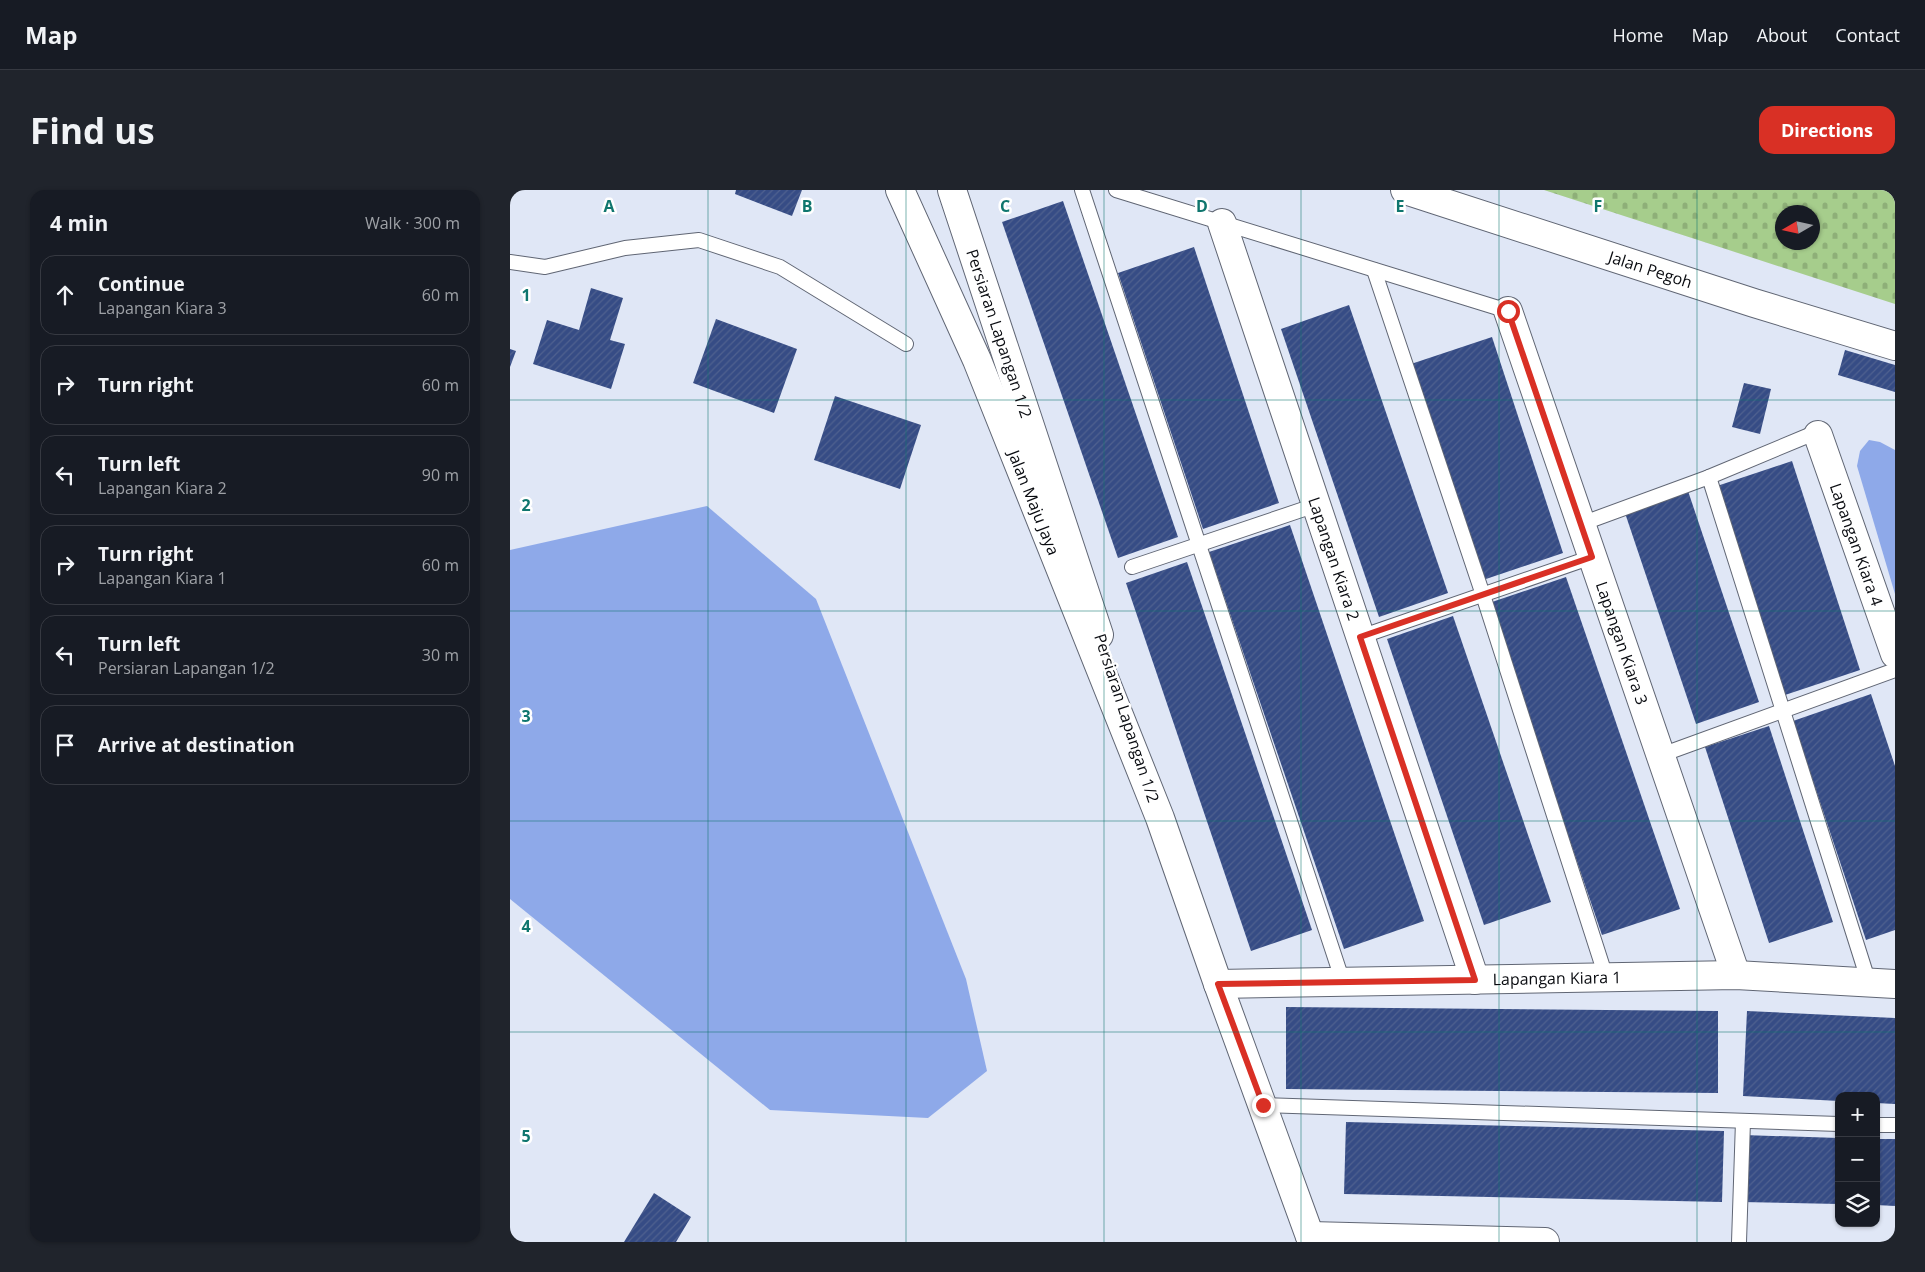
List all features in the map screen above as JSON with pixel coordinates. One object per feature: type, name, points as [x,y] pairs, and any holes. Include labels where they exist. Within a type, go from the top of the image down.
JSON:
[{"type":"street","name":"Jalan Maju Jaya","points":[[900,190],[977,360],[1160,818]]},
{"type":"street","name":"Persiaran Lapangan 1/2","points":[[952,190],[1160,818],[1311,1239]]},
{"type":"street","name":"Jalan Pegoh","points":[[1405,190],[1745,300],[1895,346]]},
{"type":"street","name":"Lapangan Kiara 2","points":[[1222,223],[1475,980]]},
{"type":"street","name":"Lapangan Kiara 3","points":[[1508,311],[1736,975]]},
{"type":"street","name":"Lapangan Kiara 4","points":[[1818,435],[1895,654]]},
{"type":"street","name":"Lapangan Kiara 1","points":[[1218,984],[1736,975],[1882,983]]},
{"type":"street","points":[[1311,1239],[1545,1242]]},
{"type":"lane","points":[[1082,190],[1344,982]]},
{"type":"lane","points":[[1116,190],[1508,311]]},
{"type":"lane","points":[[510,262],[545,267],[625,248],[699,240],[780,267],[906,344]]},
{"type":"lane","points":[[1374,270],[1483,595],[1606,977]]},
{"type":"lane","points":[[1582,524],[1709,477],[1812,434],[1818,435]]},
{"type":"lane","points":[[1709,477],[1783,711],[1882,983]]},
{"type":"lane","points":[[1132,567],[1200,546],[1316,505]]},
{"type":"lane","points":[[1360,637],[1592,557]]},
{"type":"lane","points":[[1661,755],[1895,670]]},
{"type":"lane","points":[[1263,1105],[1835,1124]]},
{"type":"lane","points":[[1739,1242],[1743,1121]]},
{"type":"lane","points":[[1880,1125],[1895,1125]]},
{"type":"green space","points":[[1544,190],[1895,190],[1895,304]]},
{"type":"water","points":[[1869,440],[1880,442],[1895,450],[1895,594],[1857,466],[1860,451]]},
{"type":"water","points":[[707,506],[816,599],[966,979],[987,1071],[928,1118],[770,1110],[510,899],[510,550]]},
{"type":"building","points":[[736,190],[802,190],[792,216],[735,194]]},
{"type":"building","points":[[1063,201],[1178,537],[1118,558],[1002,222]]},
{"type":"building","points":[[1194,247],[1279,503],[1203,529],[1118,273]]},
{"type":"building","points":[[591,288],[623,298],[610,340],[625,344],[611,389],[533,364],[547,320],[579,330]]},
{"type":"building","points":[[1349,305],[1448,593],[1379,617],[1281,329]]},
{"type":"building","points":[[716,319],[797,349],[774,413],[693,383]]},
{"type":"building","points":[[1492,337],[1563,553],[1483,580],[1411,364]]},
{"type":"building","points":[[510,349],[516,351],[510,367]]},
{"type":"building","points":[[1845,350],[1895,365],[1895,392],[1838,375]]},
{"type":"building","points":[[1744,383],[1771,389],[1760,434],[1732,427]]},
{"type":"building","points":[[835,396],[921,425],[900,489],[814,460]]},
{"type":"building","points":[[1792,461],[1860,670],[1782,696],[1714,487]]},
{"type":"building","points":[[1688,491],[1759,702],[1696,724],[1625,513]]},
{"type":"building","points":[[1290,525],[1424,921],[1344,949],[1209,552]]},
{"type":"building","points":[[1187,562],[1312,930],[1251,951],[1126,583]]},
{"type":"building","points":[[1566,577],[1680,909],[1602,935],[1489,603]]},
{"type":"building","points":[[1453,616],[1551,902],[1484,925],[1387,639]]},
{"type":"building","points":[[1871,694],[1895,766],[1895,930],[1866,940],[1793,721]]},
{"type":"building","points":[[1769,726],[1833,922],[1769,943],[1705,747]]},
{"type":"building","points":[[1286,1007],[1718,1011],[1718,1093],[1286,1089]]},
{"type":"building","points":[[1747,1011],[1895,1018],[1895,1104],[1880,1103],[1880,1092],[1835,1092],[1835,1101],[1743,1096]]},
{"type":"building","points":[[1346,1122],[1724,1131],[1722,1202],[1344,1194]]},
{"type":"building","points":[[1743,1135],[1835,1138],[1835,1204],[1741,1202]]},
{"type":"building","points":[[1880,1139],[1895,1139],[1895,1206],[1880,1205]]},
{"type":"building","points":[[654,1193],[691,1217],[676,1242],[624,1242]]},
{"type":"route","points":[[1263,1105],[1218,984],[1475,980],[1360,637],[1592,557],[1508,311]]}]
